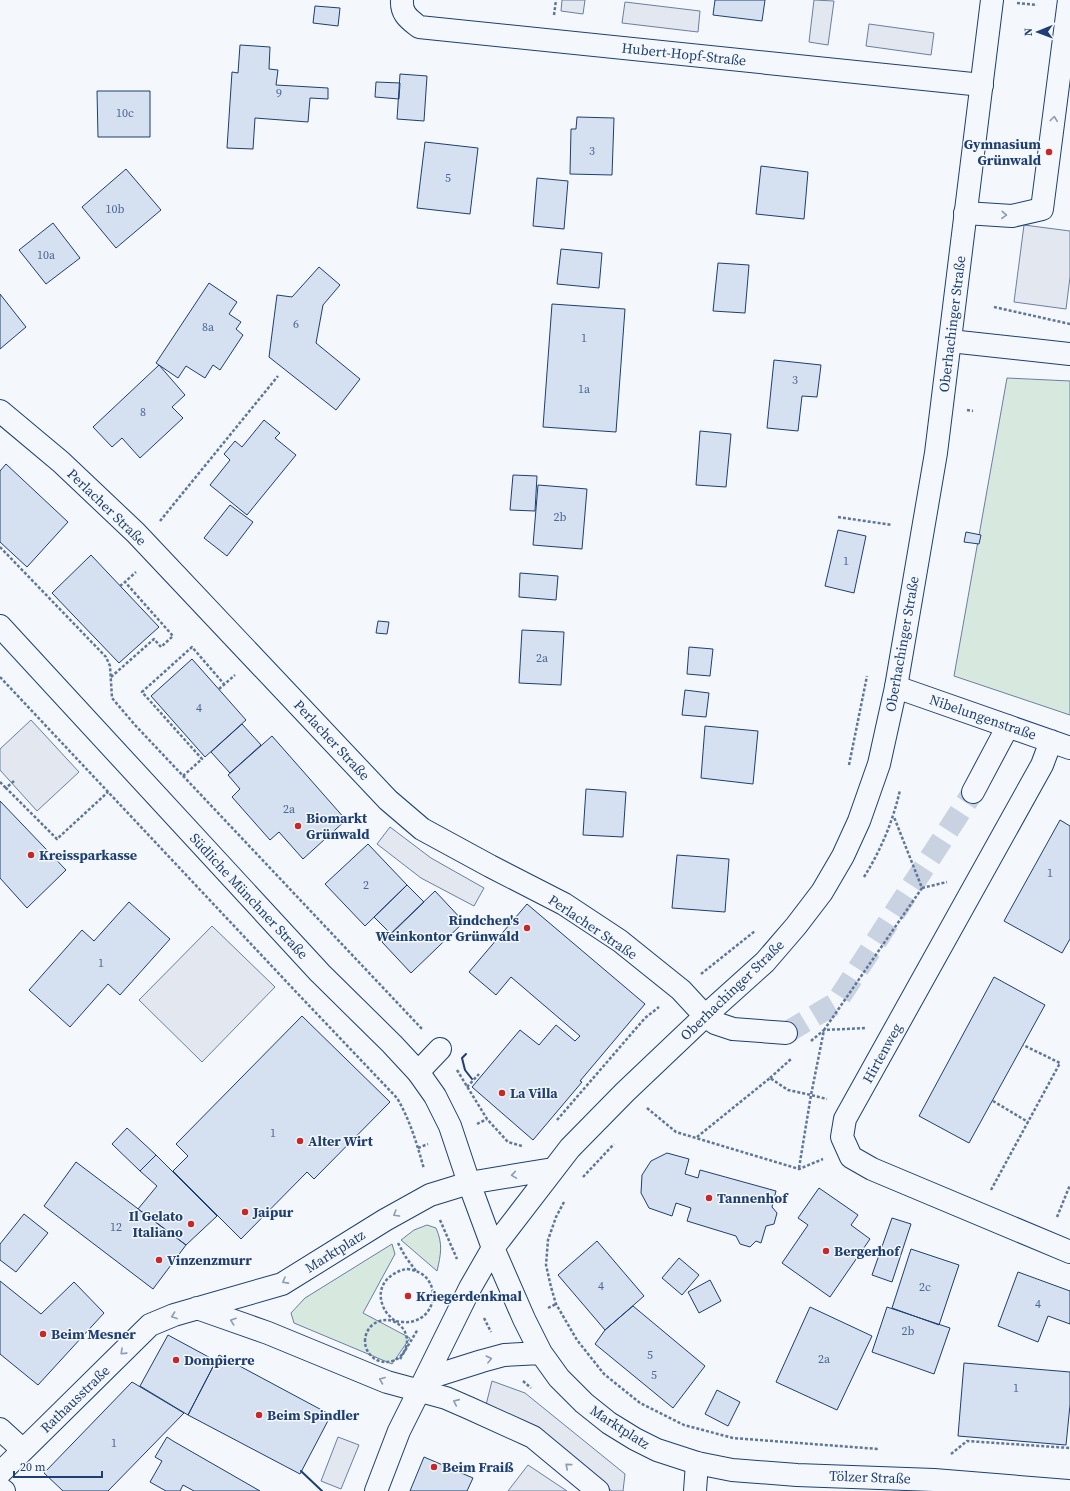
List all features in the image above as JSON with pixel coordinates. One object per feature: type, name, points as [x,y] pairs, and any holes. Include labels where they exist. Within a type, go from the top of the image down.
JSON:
[{"type":"street","name":"Hubert-Hopf-Straße","points":[[402,0],[402,7],[406,17],[419,27],[982,85]]},
{"type":"street","name":"Oberhachinger Straße","points":[[552,1169],[570,1148],[620,1098],[705,1016],[765,962],[796,926],[822,892],[843,856],[859,821],[879,764],[896,687],[936,453],[992,0]]},
{"type":"street","points":[[965,214],[1012,216],[1042,210],[1069,0]]},
{"type":"street","points":[[950,341],[1070,354]]},
{"type":"street","name":"Perlacher Straße","points":[[0,412],[61,462],[149,548],[388,800],[422,829],[564,904],[620,941],[681,990],[705,1016],[715,1023],[733,1029],[786,1033]]},
{"type":"street","name":"Südliche Münchner Straße","points":[[0,626],[320,973],[392,1044],[418,1072],[435,1096],[450,1126],[469,1182]]},
{"type":"street","name":"Nibelungenstraße","points":[[896,687],[1060,745]]},
{"type":"street","points":[[973,792],[1008,726]]},
{"type":"street","name":"Hirtenweg","points":[[847,1149],[842,1137],[845,1119],[1042,765],[1060,745]]},
{"type":"street","points":[[418,1072],[440,1049]]},
{"type":"street","points":[[847,1149],[851,1157],[872,1169],[1070,1252]]},
{"type":"street","points":[[376,1491],[406,1418],[470,1288],[494,1248],[552,1169]]},
{"type":"street","name":"Marktplatz","points":[[150,1325],[174,1315],[282,1284],[385,1220],[430,1195],[469,1182],[552,1169]]},
{"type":"street","name":"Marktplatz","points":[[469,1182],[494,1248],[524,1319],[541,1353],[559,1378],[584,1403],[609,1423],[657,1450],[697,1463]]},
{"type":"street","points":[[197,1308],[268,1333],[387,1382],[422,1385],[446,1398],[533,1437],[598,1491]]},
{"type":"street","name":"Rathausstraße","points":[[0,1473],[150,1325]]},
{"type":"street","points":[[422,1385],[482,1361],[504,1355],[541,1353]]},
{"type":"street","points":[[0,1429],[23,1450]]},
{"type":"street","points":[[695,1491],[697,1463]]},
{"type":"street","name":"Tölzer Straße","points":[[697,1463],[732,1470],[782,1474],[934,1480],[1068,1491]]},
{"type":"street","points":[[0,1488],[4,1491]]},
{"type":"path","points":[[994,307],[1070,324]]},
{"type":"path","points":[[120,586],[125,582],[278,376]]},
{"type":"path","points":[[838,517],[892,525]]},
{"type":"path","points":[[0,547],[106,657],[110,666],[112,698],[135,725],[449,1058],[487,1120],[508,1142],[532,1150],[552,1169]]},
{"type":"path","points":[[110,678],[154,639],[162,647],[174,636],[125,582]]},
{"type":"path","points":[[183,776],[202,759],[142,692],[192,647],[224,684]]},
{"type":"path","points":[[219,689],[239,671]]},
{"type":"path","points":[[848,769],[867,676]]},
{"type":"path","points":[[0,677],[397,1098],[405,1111],[418,1148],[430,1195]]},
{"type":"path","points":[[6,788],[14,781]]},
{"type":"path","points":[[0,782],[57,838],[108,792]]},
{"type":"path","points":[[799,1169],[811,1095],[824,1030],[922,888],[894,816]]},
{"type":"path","points":[[557,1121],[645,1018],[758,928]]},
{"type":"path","points":[[824,1030],[882,1027],[893,1033]]},
{"type":"path","points":[[978,1214],[1060,1063],[1023,1045]]},
{"type":"path","points":[[467,1088],[479,1074]]},
{"type":"path","points":[[697,1137],[770,1078],[788,1090],[839,1102],[851,1109]]},
{"type":"path","points":[[993,1101],[1028,1122]]},
{"type":"path","points":[[647,1108],[676,1132],[697,1137],[799,1169],[847,1149]]},
{"type":"path","points":[[1046,1242],[1070,1186]]},
{"type":"path","points":[[565,1200],[556,1217],[548,1240],[546,1265],[556,1304],[577,1340],[604,1374],[640,1403],[684,1425],[733,1438],[879,1450]]},
{"type":"path","points":[[385,1220],[416,1271]]},
{"type":"path","points":[[398,1363],[406,1349],[407,1336],[405,1330],[383,1307],[381,1299],[381,1290],[384,1282],[391,1275],[398,1271],[407,1269],[423,1274],[428,1280],[432,1287],[433,1300],[424,1319]]},
{"type":"path","points":[[420,1326],[403,1354],[391,1362],[377,1360],[367,1349],[366,1335],[369,1328],[374,1323],[381,1320],[413,1322],[428,1312]]},
{"type":"path","points":[[950,1455],[967,1441],[1070,1448]]},
{"type":"shaded area","points":[[562,0],[585,0],[583,14],[561,11]]},
{"type":"shaded area","points":[[814,0],[834,1],[828,45],[809,42]]},
{"type":"shaded area","points":[[625,2],[700,11],[698,32],[622,23]]},
{"type":"shaded area","points":[[869,24],[934,33],[931,55],[866,46]]},
{"type":"shaded area","points":[[1024,225],[1070,231],[1070,277],[1066,309],[1014,302]]},
{"type":"shaded area","points":[[1007,378],[1070,381],[1070,715],[954,676]]},
{"type":"shaded area","points":[[31,720],[79,772],[37,811],[0,770],[0,749]]},
{"type":"shaded area","points":[[390,827],[431,858],[484,888],[474,906],[421,878],[377,844]]},
{"type":"shaded area","points":[[212,926],[275,987],[202,1062],[139,1000]]},
{"type":"shaded area","points":[[427,1225],[436,1228],[440,1239],[440,1254],[437,1271],[401,1240],[414,1230]]},
{"type":"shaded area","points":[[392,1244],[395,1254],[363,1313],[410,1338],[392,1364],[294,1323],[291,1313],[305,1298]]},
{"type":"shaded area","points":[[492,1381],[525,1393],[625,1474],[623,1491],[612,1491],[535,1430],[486,1405]]},
{"type":"shaded area","points":[[338,1437],[359,1445],[341,1489],[321,1481]]},
{"type":"shaded area","points":[[528,1465],[567,1491],[508,1491]]},
{"type":"building","points":[[715,0],[765,0],[762,21],[713,15]]},
{"type":"building","points":[[315,6],[340,8],[338,26],[313,23]]},
{"type":"building","points":[[240,45],[270,47],[269,69],[278,70],[276,85],[328,88],[328,99],[310,98],[308,122],[255,118],[253,149],[227,148],[232,72],[238,73]]},
{"type":"building","points":[[400,74],[427,76],[424,121],[397,119]]},
{"type":"building","points":[[376,82],[400,83],[399,99],[375,97]]},
{"type":"building","points":[[97,91],[150,91],[150,137],[98,137]]},
{"type":"building","points":[[577,117],[614,118],[612,175],[570,174],[571,129],[576,129]]},
{"type":"building","points":[[425,142],[478,148],[470,214],[417,208]]},
{"type":"building","points":[[761,166],[808,172],[804,219],[756,214]]},
{"type":"building","points":[[126,169],[161,210],[116,248],[82,207]]},
{"type":"building","points":[[537,178],[568,181],[564,229],[533,226]]},
{"type":"building","points":[[53,223],[80,258],[46,284],[19,250]]},
{"type":"building","points":[[561,249],[602,253],[599,288],[557,284]]},
{"type":"building","points":[[718,263],[749,265],[745,313],[713,311]]},
{"type":"building","points":[[319,267],[340,285],[323,305],[316,343],[360,379],[336,410],[269,357],[277,295],[292,297]]},
{"type":"building","points":[[209,283],[237,302],[229,314],[241,322],[236,329],[243,335],[220,370],[213,365],[205,378],[186,366],[178,378],[156,363]]},
{"type":"building","points":[[0,294],[26,327],[0,349]]},
{"type":"building","points":[[552,304],[625,309],[616,432],[543,427]]},
{"type":"building","points":[[774,360],[821,365],[817,397],[802,396],[798,431],[767,428]]},
{"type":"building","points":[[159,365],[185,395],[172,407],[183,418],[140,458],[122,438],[112,447],[93,427]]},
{"type":"building","points":[[264,420],[280,433],[275,438],[296,455],[247,515],[210,485],[230,460],[224,454],[235,441],[242,447]]},
{"type":"building","points":[[700,431],[731,434],[726,487],[696,485]]},
{"type":"building","points":[[6,464],[68,522],[27,567],[0,542],[0,471]]},
{"type":"building","points":[[513,475],[537,476],[535,511],[510,510]]},
{"type":"building","points":[[538,485],[587,489],[582,549],[533,545]]},
{"type":"building","points":[[230,505],[253,522],[227,556],[204,538]]},
{"type":"building","points":[[838,530],[866,536],[854,593],[825,586]]},
{"type":"building","points":[[966,532],[981,535],[979,544],[964,542]]},
{"type":"building","points":[[91,555],[159,627],[119,663],[52,593]]},
{"type":"building","points":[[520,573],[558,576],[556,600],[519,597]]},
{"type":"building","points":[[378,621],[389,622],[387,634],[376,633]]},
{"type":"building","points":[[522,630],[564,632],[561,685],[519,683]]},
{"type":"building","points":[[689,647],[713,649],[710,676],[687,674]]},
{"type":"building","points":[[192,659],[246,720],[205,757],[151,696]]},
{"type":"building","points":[[685,690],[709,693],[706,717],[682,715]]},
{"type":"building","points":[[242,724],[261,745],[230,773],[211,752]]},
{"type":"building","points":[[705,726],[758,731],[753,784],[701,778]]},
{"type":"building","points":[[272,736],[346,820],[303,859],[279,832],[270,840],[232,797],[240,789],[228,775]]},
{"type":"building","points":[[586,789],[626,792],[623,837],[583,835]]},
{"type":"building","points":[[0,801],[66,870],[27,908],[0,878]]},
{"type":"building","points":[[1060,820],[1070,826],[1070,939],[1062,953],[1004,921]]},
{"type":"building","points":[[368,844],[407,885],[365,926],[325,884]]},
{"type":"building","points":[[677,855],[729,859],[725,912],[672,908]]},
{"type":"building","points":[[407,885],[424,902],[391,934],[374,917]]},
{"type":"building","points":[[435,891],[464,922],[411,973],[382,942]]},
{"type":"building","points":[[129,902],[170,939],[120,995],[108,984],[70,1027],[29,990],[82,930],[94,941]]},
{"type":"building","points":[[527,904],[645,1004],[580,1081],[582,1082],[533,1140],[472,1087],[520,1030],[539,1045],[556,1025],[575,1041],[580,1036],[511,977],[496,995],[469,972]]},
{"type":"building","points":[[994,977],[1045,1005],[969,1143],[919,1116]]},
{"type":"building","points":[[302,1016],[390,1102],[314,1179],[307,1172],[241,1239],[173,1171],[188,1156],[176,1144]]},
{"type":"building","points":[[127,1128],[156,1155],[140,1171],[112,1144]]},
{"type":"building","name":"Tannenhof","points":[[667,1153],[689,1159],[685,1174],[698,1178],[700,1170],[776,1191],[772,1207],[777,1213],[774,1224],[766,1226],[761,1243],[756,1241],[750,1247],[740,1244],[736,1236],[687,1221],[691,1208],[676,1203],[672,1216],[649,1208],[641,1193],[642,1175],[651,1161]]},
{"type":"building","points":[[156,1155],[217,1216],[186,1245],[138,1209],[157,1186],[140,1171]]},
{"type":"building","points":[[76,1162],[186,1245],[153,1289],[44,1206]]},
{"type":"building","name":"Bergerhof","points":[[819,1188],[858,1215],[851,1225],[870,1239],[830,1297],[782,1263],[808,1225],[798,1218]]},
{"type":"building","points":[[24,1214],[48,1233],[16,1272],[0,1260],[0,1244]]},
{"type":"building","points":[[892,1218],[911,1224],[892,1282],[872,1275]]},
{"type":"building","points":[[597,1241],[644,1296],[605,1330],[558,1275]]},
{"type":"building","points":[[911,1249],[959,1265],[939,1325],[892,1308]]},
{"type":"building","points":[[679,1258],[699,1275],[682,1295],[662,1278]]},
{"type":"building","points":[[1018,1272],[1070,1291],[1070,1324],[1048,1316],[1038,1342],[998,1326]]},
{"type":"building","points":[[710,1280],[721,1301],[699,1313],[688,1292]]},
{"type":"building","name":"Beim Mesner","points":[[0,1281],[41,1314],[74,1282],[104,1313],[38,1385],[0,1354]]},
{"type":"building","points":[[633,1306],[705,1366],[673,1408],[595,1344],[605,1330]]},
{"type":"building","points":[[810,1307],[872,1336],[837,1410],[776,1382]]},
{"type":"building","points":[[887,1307],[950,1328],[934,1374],[872,1352]]},
{"type":"building","points":[[168,1335],[216,1361],[188,1415],[140,1386]]},
{"type":"building","name":"Beim Spindler","points":[[219,1355],[331,1415],[300,1474],[188,1415]]},
{"type":"building","points":[[964,1363],[1070,1372],[1070,1405],[1066,1445],[958,1436]]},
{"type":"building","points":[[132,1382],[184,1413],[108,1491],[63,1491],[44,1473]]},
{"type":"building","points":[[717,1390],[740,1402],[728,1426],[705,1414]]},
{"type":"building","points":[[167,1437],[260,1491],[194,1491],[183,1485],[180,1491],[166,1491],[150,1482],[162,1461],[155,1457]]},
{"type":"building","name":"Beim Fraiß","points":[[424,1457],[473,1478],[467,1491],[410,1491]]},
{"type":"tunnel","points":[[786,1033],[836,1003],[973,792]]},
{"type":"wall","points":[[466,1054],[462,1058],[465,1070],[472,1079]]},
{"type":"wall","points":[[301,1471],[322,1491]]},
{"type":"place","name":"Gymnasium Grünwald","points":[[1049,152]]},
{"type":"place","name":"Biomarkt Grünwald","points":[[298,826]]},
{"type":"place","name":"Kreissparkasse","points":[[31,855]]},
{"type":"place","name":"Rindchen's Weinkontor Grünwald","points":[[527,928]]},
{"type":"place","name":"La Villa","points":[[502,1093]]},
{"type":"place","name":"Alter Wirt","points":[[300,1141]]},
{"type":"place","name":"Tannenhof","points":[[709,1198]]},
{"type":"place","name":"Jaipur","points":[[245,1212]]},
{"type":"place","name":"Il Gelato Italiano","points":[[191,1224]]},
{"type":"place","name":"Bergerhof","points":[[826,1251]]},
{"type":"place","name":"Vinzenzmurr","points":[[159,1260]]},
{"type":"place","name":"Kriegerdenkmal","points":[[408,1296]]},
{"type":"place","name":"Beim Mesner","points":[[43,1334]]},
{"type":"place","name":"Dompierre","points":[[176,1360]]},
{"type":"place","name":"Beim Spindler","points":[[259,1415]]},
{"type":"place","name":"Beim Fraiß","points":[[434,1467]]}]
